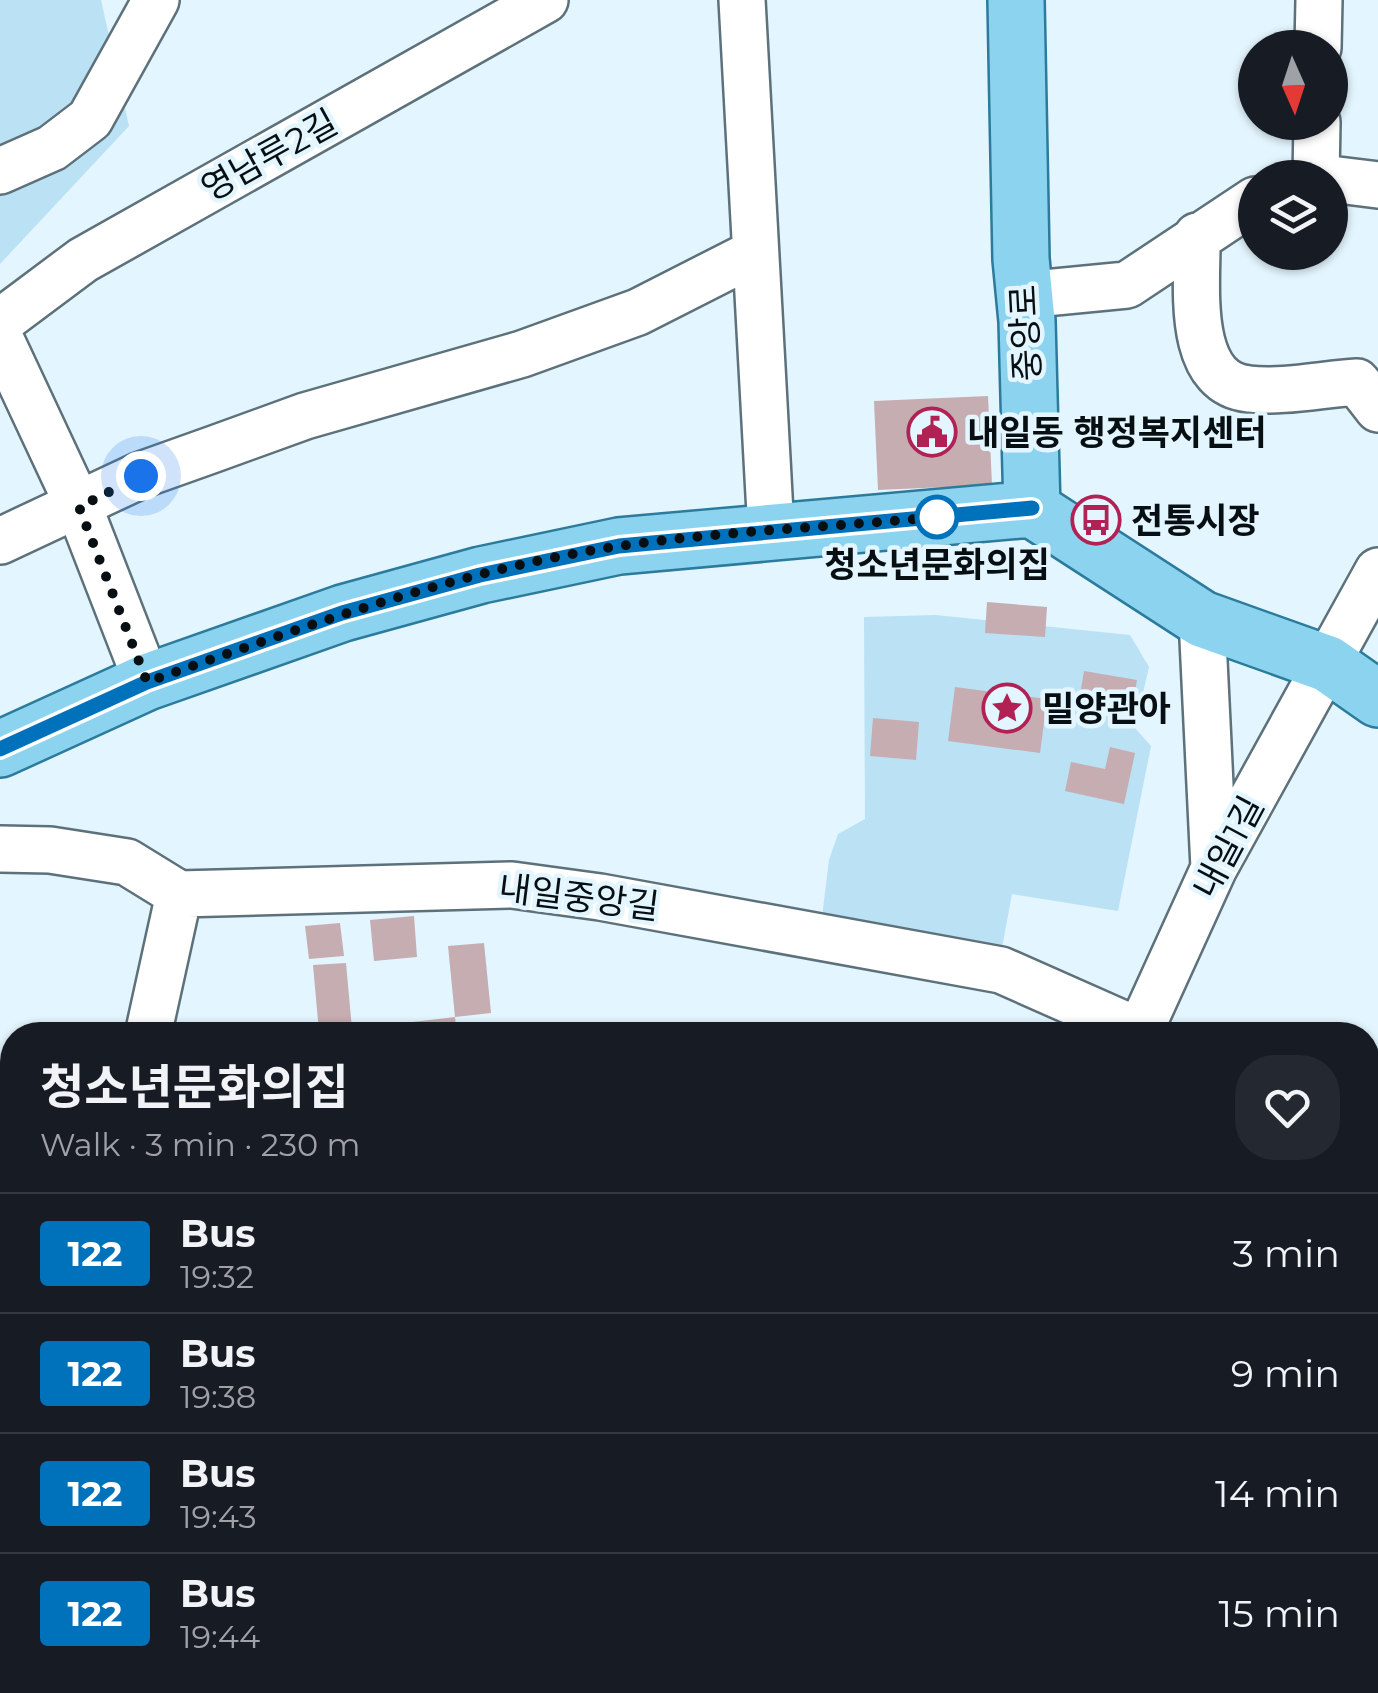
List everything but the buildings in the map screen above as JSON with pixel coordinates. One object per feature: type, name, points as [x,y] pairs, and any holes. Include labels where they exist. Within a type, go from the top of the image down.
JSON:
[{"type":"main road","name":"중앙로","points":[[1016,0],[1032,508]]},
{"type":"main road","points":[[0,749],[147,682],[342,613],[480,575],[619,546],[1032,508],[1202,619],[1328,664],[1378,698]]},
{"type":"street","points":[[0,171],[52,148],[90,119],[156,0]]},
{"type":"street","name":"영남루2길","points":[[0,322],[83,260],[546,0]]},
{"type":"street","points":[[742,0],[771,532]]},
{"type":"street","points":[[1318,0],[1318,30]]},
{"type":"street","points":[[1348,182],[1378,184]]},
{"type":"street","points":[[1024,294],[1127,285],[1238,211]]},
{"type":"street","points":[[1197,236],[1199,342],[1219,378],[1246,390],[1357,382],[1378,409]]},
{"type":"street","points":[[0,541],[141,476],[304,416],[522,354],[638,312],[754,253]]},
{"type":"street","points":[[0,338],[79,507],[147,682]]},
{"type":"street","name":"내일1길","points":[[1147,1022],[1214,868],[1378,571]]},
{"type":"street","points":[[1202,619],[1214,868]]},
{"type":"street","points":[[0,849],[50,850],[127,862],[179,894],[151,1022]]},
{"type":"street","name":"내일중앙길","points":[[179,894],[512,885],[600,896],[1001,970],[1117,1022]]},
{"type":"shaded area","points":[[0,0],[101,0],[129,126],[0,264]]},
{"type":"shaded area","points":[[936,615],[1130,635],[1149,667],[1135,728],[1151,746],[1118,911],[1012,894],[1001,953],[822,917],[829,860],[838,834],[865,819],[864,617]]},
{"type":"bus line","name":"122","points":[[0,749],[147,682],[342,613],[480,575],[619,546],[1032,508]]},
{"type":"place","name":"내일동 행정복지센터","points":[[932,432]]},
{"type":"place","name":"청소년문화의집","points":[[937,517]]},
{"type":"place","name":"전통시장","points":[[1096,520]]},
{"type":"place","name":"밀양관아","points":[[1007,708]]},
{"type":"route","points":[[141,476],[79,507],[147,682],[342,613],[480,575],[619,546],[937,517]]}]
